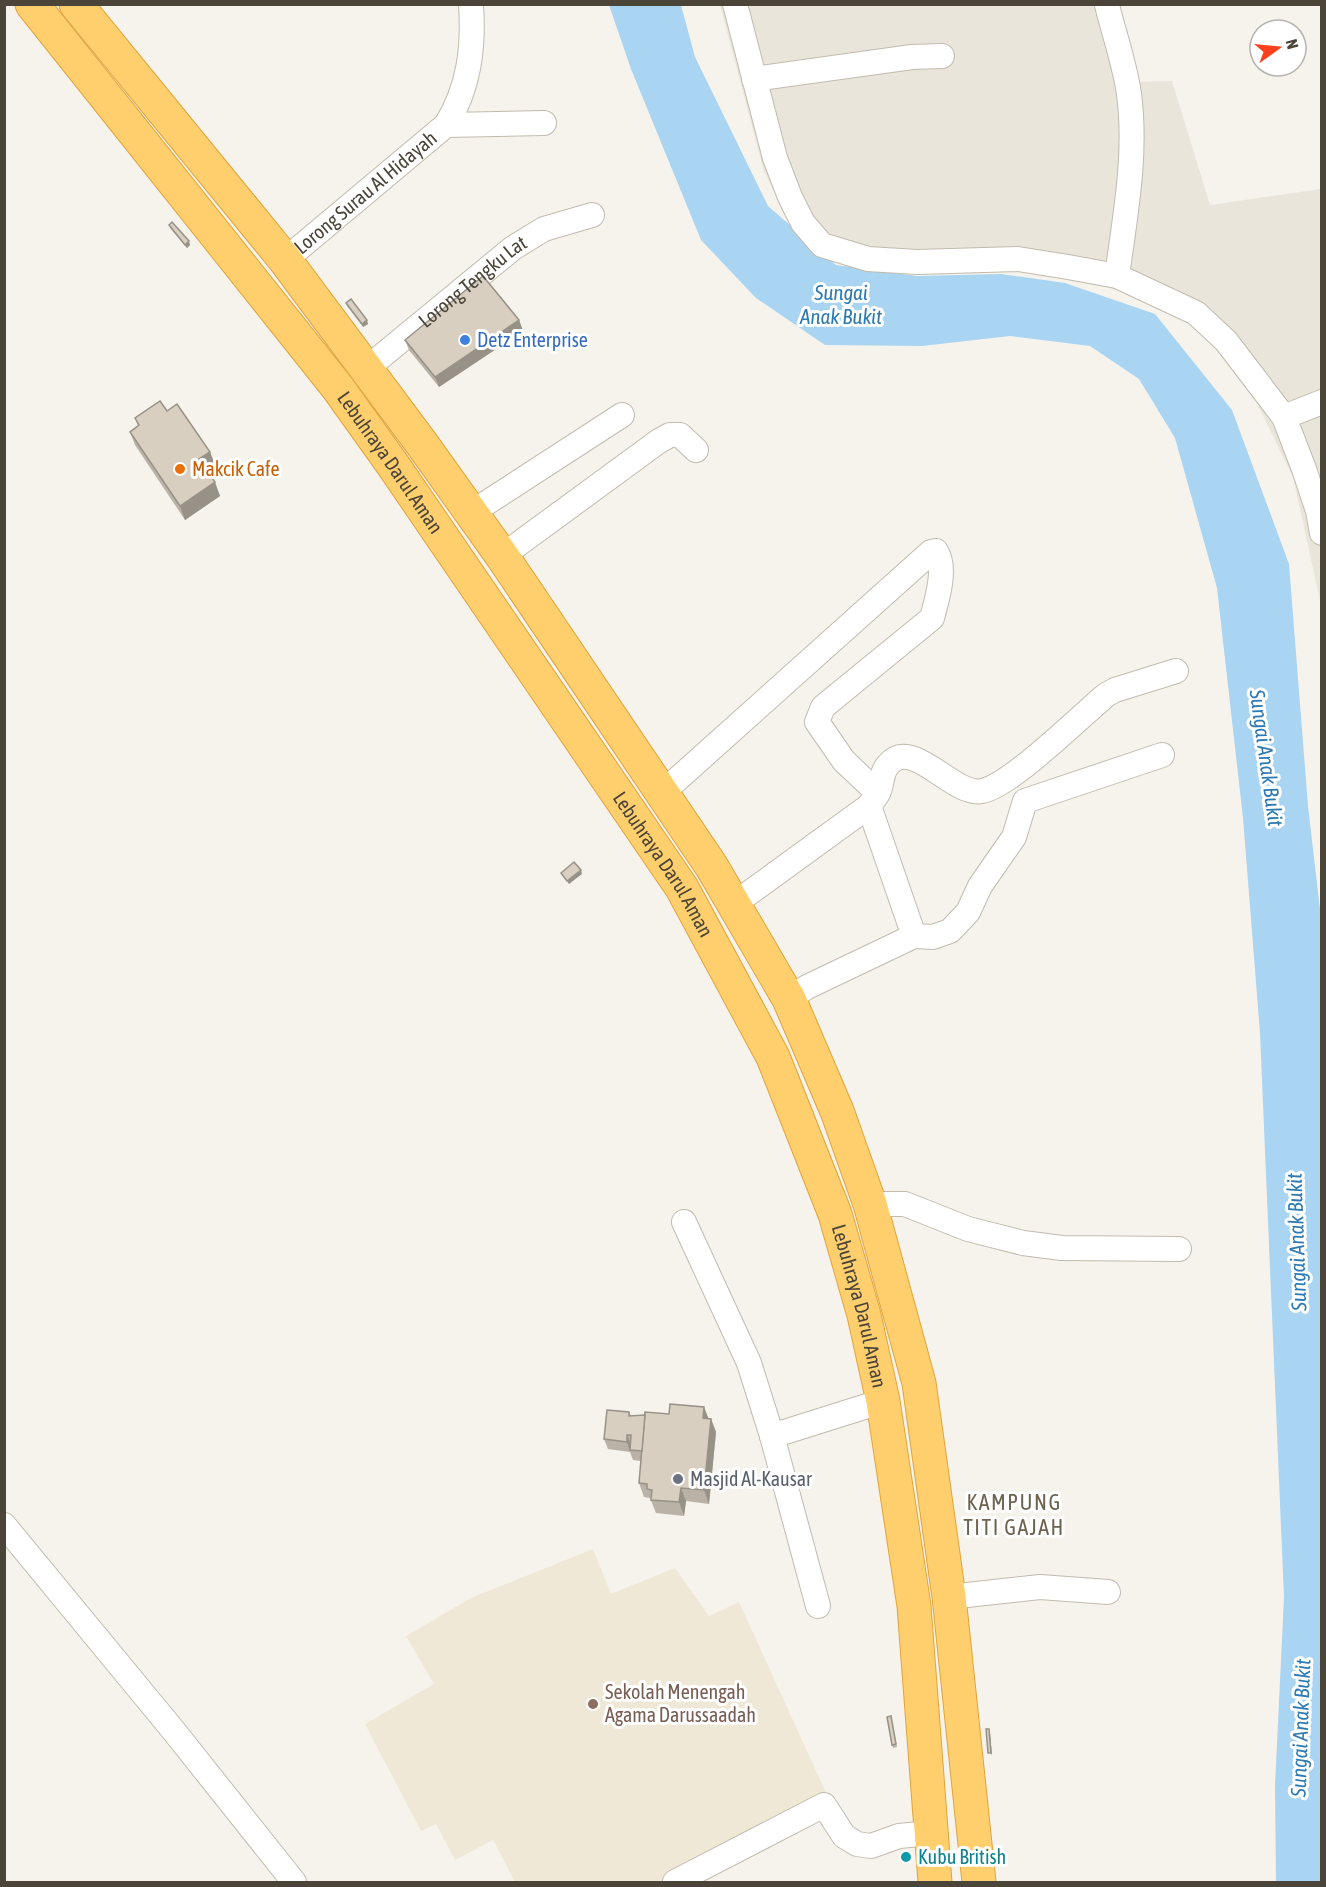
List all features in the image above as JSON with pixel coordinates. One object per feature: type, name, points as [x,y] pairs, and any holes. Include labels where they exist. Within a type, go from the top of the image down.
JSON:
[{"type":"highway","name":"Lebuhraya Darul Aman","points":[[32,4],[338,388],[682,888],[773,1057],[835,1214],[864,1315],[883,1401],[914,1606],[935,1882]]},
{"type":"highway","name":"Lebuhraya Darul Aman","points":[[76,4],[285,260],[502,556],[734,904],[789,999],[837,1111],[870,1204],[919,1383],[949,1597],[978,1882]]},
{"type":"highway","points":[[519,648],[529,635],[533,616],[529,596],[523,588]]},
{"type":"highway","points":[[562,713],[558,684],[569,655]]},
{"type":"street","points":[[446,125],[454,112],[469,69],[473,33],[471,4]]},
{"type":"street","points":[[735,4],[766,129],[790,197],[803,223],[822,245],[868,259],[917,262],[1018,260],[1116,276],[1196,313],[1226,341],[1284,417],[1320,518]]},
{"type":"street","points":[[1107,5],[1129,93],[1131,129],[1131,177],[1116,276]]},
{"type":"street","points":[[754,79],[912,57],[942,56]]},
{"type":"street","points":[[446,125],[544,123]]},
{"type":"street","name":"Lorong Surau Al Hidayah","points":[[285,260],[446,125]]},
{"type":"street","name":"Lorong Tengku Lat","points":[[366,369],[513,248],[544,229],[592,215]]},
{"type":"street","points":[[1284,417],[1322,402]]},
{"type":"street","points":[[471,513],[622,415]]},
{"type":"street","points":[[502,556],[659,441],[670,435],[680,435],[696,450]]},
{"type":"street","points":[[662,793],[931,552],[936,551],[940,563],[940,578],[932,618],[823,707],[817,722],[873,800],[914,936]]},
{"type":"street","points":[[734,904],[873,800],[886,766],[895,759],[909,757],[927,764],[942,777],[970,792],[996,786],[1115,690],[1176,671]]},
{"type":"street","points":[[789,999],[807,987],[914,936],[933,937],[950,931],[968,912],[980,886],[1014,837],[1025,801],[1162,755]]},
{"type":"street","points":[[870,1204],[905,1204],[968,1229],[1023,1243],[1062,1248],[1179,1249]]},
{"type":"street","points":[[684,1222],[749,1363],[772,1436],[818,1606]]},
{"type":"street","points":[[772,1436],[883,1401]]},
{"type":"street","points":[[4,1525],[173,1730],[294,1882]]},
{"type":"street","points":[[949,1597],[1040,1587],[1108,1592]]},
{"type":"street","points":[[675,1882],[824,1805],[844,1836],[857,1844],[871,1846],[899,1836],[930,1833]]},
{"type":"shaded area","points":[[720,5],[1119,5],[1127,82],[1172,81],[1210,205],[1321,189],[1321,605],[1293,477],[1252,393],[1218,349],[1176,303],[1070,268],[825,246],[785,211],[764,172]]},
{"type":"shaded area","name":"Sekolah Menengah Agama Darussaadah","points":[[593,1549],[611,1594],[675,1568],[709,1616],[739,1602],[828,1797],[665,1882],[515,1882],[493,1840],[455,1860],[436,1824],[421,1831],[365,1724],[434,1684],[406,1636],[471,1598]]},
{"type":"water","name":"Sungai Anak Bukit","points":[[609,5],[681,5],[695,57],[768,206],[836,265],[917,276],[1001,274],[1065,283],[1155,314],[1232,410],[1289,564],[1308,806],[1321,918],[1321,1882],[1276,1882],[1275,1786],[1284,1597],[1260,1033],[1243,818],[1217,588],[1175,438],[1139,379],[1090,346],[1010,336],[922,346],[825,345],[756,298],[701,240],[631,69]]},
{"type":"building","points":[[172,222],[189,241],[185,245],[169,225]]},
{"type":"building","name":"Detz Enterprise","points":[[483,276],[519,320],[435,377],[405,340]]},
{"type":"building","points":[[351,299],[367,320],[362,324],[346,303]]},
{"type":"building","name":"Makcik Cafe","points":[[160,401],[167,411],[177,404],[210,452],[199,459],[215,482],[180,506],[130,432],[139,425],[135,418]]},
{"type":"building","points":[[574,862],[581,870],[567,881],[561,873]]},
{"type":"building","name":"Masjid Al-Kausar","points":[[670,1404],[704,1407],[703,1418],[711,1419],[704,1490],[681,1488],[679,1502],[651,1500],[652,1490],[647,1489],[647,1484],[639,1483],[645,1412],[669,1414]]},
{"type":"building","points":[[607,1410],[629,1412],[629,1416],[645,1415],[642,1451],[630,1450],[631,1435],[627,1435],[627,1442],[604,1439]]},
{"type":"building","points":[[891,1716],[896,1744],[892,1745],[887,1717]]},
{"type":"building","points":[[986,1729],[989,1729],[991,1753],[988,1753]]},
{"type":"place","name":"Detz Enterprise","points":[[465,340]]},
{"type":"place","name":"Makcik Cafe","points":[[180,469]]},
{"type":"place","name":"Masjid Al-Kausar","points":[[678,1479]]},
{"type":"place","name":"Sekolah Menengah Agama Darussaadah","points":[[593,1704]]},
{"type":"place","name":"Kubu British","points":[[906,1857]]},
{"type":"district","name":"KAMPUNG TITI GAJAH","points":[[1014,1514]]}]
